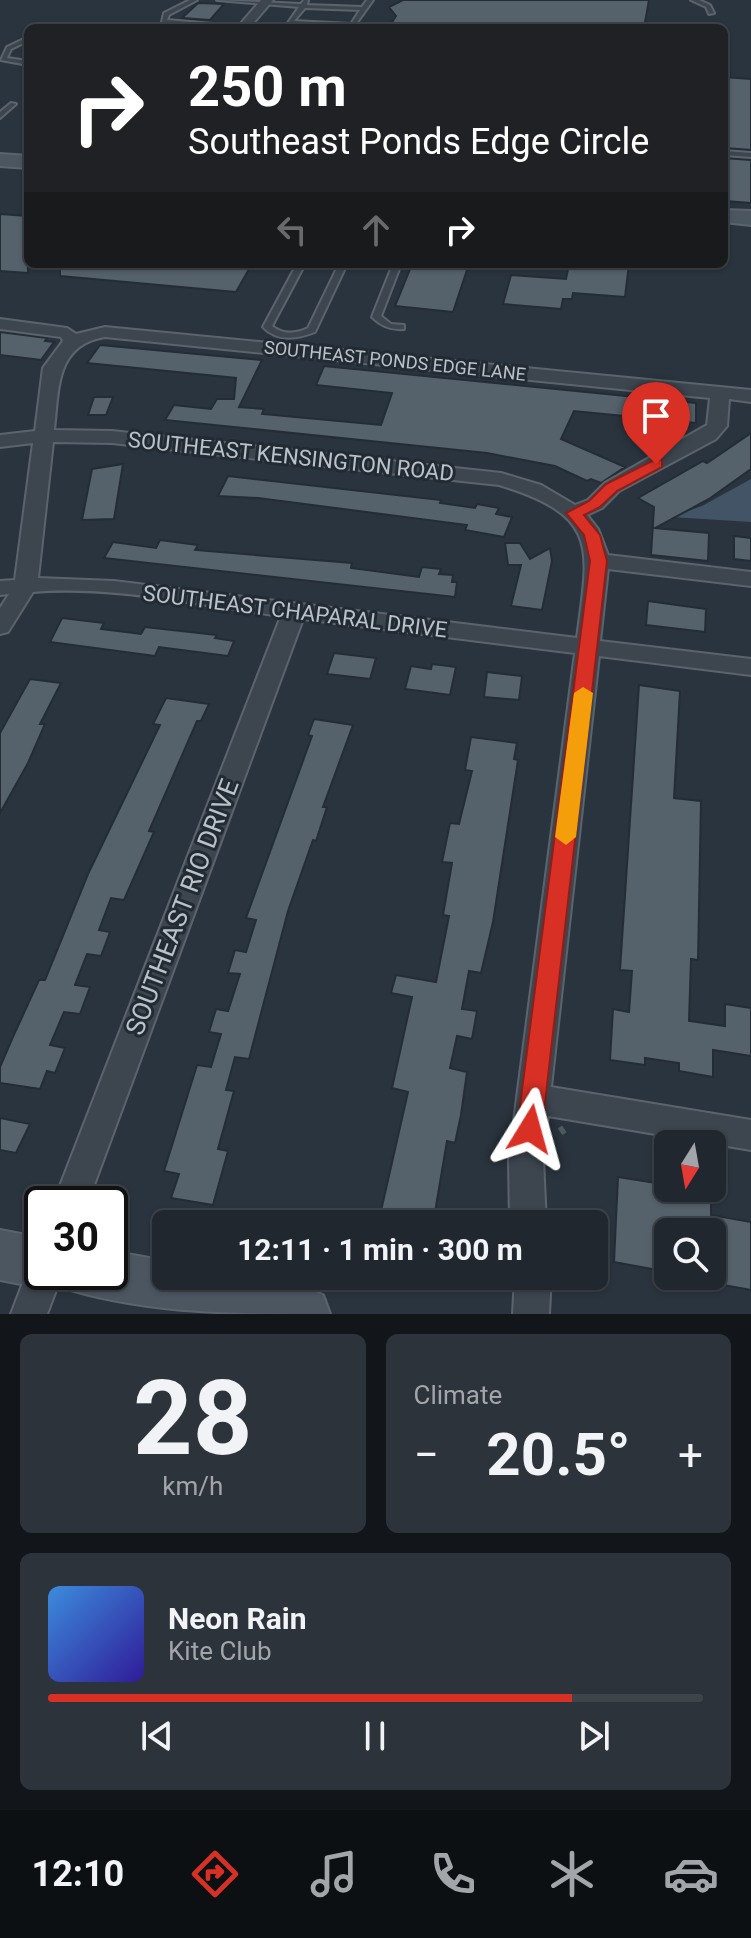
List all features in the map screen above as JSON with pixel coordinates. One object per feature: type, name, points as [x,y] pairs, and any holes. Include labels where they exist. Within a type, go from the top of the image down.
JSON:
[{"type":"street","points":[[247,24],[265,2]]},
{"type":"street","points":[[0,160],[24,162]]},
{"type":"street","points":[[728,216],[751,218]]},
{"type":"street","name":"SOUTHEAST PONDS EDGE LANE","points":[[0,324],[67,333],[71,340],[105,332],[751,396]]},
{"type":"street","points":[[0,627],[26,585],[52,368],[71,340]]},
{"type":"street","points":[[528,1210],[526,1159],[598,561],[592,535],[574,513],[595,504],[612,487],[709,435],[717,426],[720,394]]},
{"type":"street","name":"SOUTHEAST KENSINGTON ROAD","points":[[0,441],[45,436],[112,437],[491,478],[542,493],[574,513]]},
{"type":"street","points":[[598,561],[751,579]]},
{"type":"street","name":"SOUTHEAST CHAPARAL DRIVE","points":[[0,588],[26,585],[114,588],[751,667]]},
{"type":"street","name":"SOUTHEAST RIO DRIVE","points":[[77,1186],[294,611]]},
{"type":"street","points":[[534,1099],[751,1135]]},
{"type":"street","points":[[0,1255],[24,1260]]},
{"type":"street","points":[[128,1280],[304,1314]]},
{"type":"street","points":[[29,1314],[38,1290]]},
{"type":"street","points":[[531,1314],[532,1290]]},
{"type":"lane","points":[[194,0],[162,19],[208,24]]},
{"type":"lane","points":[[220,0],[364,9]]},
{"type":"lane","points":[[353,24],[370,0]]},
{"type":"lane","points":[[694,0],[708,6],[711,13]]},
{"type":"lane","points":[[305,3],[290,22],[314,24]]},
{"type":"lane","points":[[24,41],[9,48],[3,59],[24,62]]},
{"type":"lane","points":[[0,116],[13,104]]},
{"type":"lane","points":[[728,153],[751,155]]},
{"type":"lane","points":[[299,268],[267,327],[272,332],[295,336],[312,330],[341,268]]},
{"type":"lane","points":[[395,268],[376,317],[389,326],[401,327]]},
{"type":"water","points":[[751,479],[751,522],[671,517],[702,506]]},
{"type":"building","points":[[403,0],[649,0],[645,24],[391,24],[396,16],[389,7]]},
{"type":"building","points":[[198,3],[224,4],[210,20],[182,18]]},
{"type":"building","points":[[728,77],[751,79],[751,150],[728,148]]},
{"type":"building","points":[[728,158],[751,160],[751,203],[728,201]]},
{"type":"building","points":[[0,214],[24,216],[24,268],[28,268],[28,273],[0,271]]},
{"type":"building","points":[[60,268],[250,268],[236,292],[60,276]]},
{"type":"building","points":[[410,268],[468,268],[453,312],[395,306]]},
{"type":"building","points":[[568,268],[629,268],[625,297],[573,293],[572,299],[563,299],[561,309],[503,304],[511,275],[566,279]]},
{"type":"building","points":[[0,332],[47,338],[45,341],[54,342],[41,360],[0,355]]},
{"type":"building","points":[[100,345],[262,360],[239,407],[264,409],[262,414],[381,425],[392,393],[316,385],[324,366],[696,403],[696,423],[574,411],[561,439],[625,467],[601,483],[591,479],[587,481],[555,466],[487,453],[165,420],[174,405],[211,409],[217,399],[234,399],[236,378],[87,363]]},
{"type":"building","points":[[94,397],[113,397],[106,415],[88,415]]},
{"type":"building","points":[[751,433],[751,469],[709,499],[655,528],[709,533],[708,561],[651,555],[654,507],[638,498],[703,461],[707,463]]},
{"type":"building","points":[[123,464],[114,519],[82,520],[92,469]]},
{"type":"building","points":[[228,476],[441,500],[440,503],[475,508],[477,504],[499,508],[496,514],[512,517],[504,537],[465,530],[467,525],[258,498],[218,496]]},
{"type":"building","points":[[734,536],[751,538],[751,561],[734,559]]},
{"type":"building","points":[[160,540],[198,545],[195,550],[352,563],[351,568],[419,577],[422,567],[441,569],[439,574],[453,575],[452,582],[457,582],[455,597],[104,558],[113,542],[156,548]]},
{"type":"building","points":[[505,543],[520,543],[530,559],[550,548],[552,561],[542,610],[511,606],[521,565],[508,565]]},
{"type":"building","points":[[648,601],[706,609],[705,632],[646,625]]},
{"type":"building","points":[[62,618],[104,623],[101,629],[141,634],[145,627],[217,635],[215,638],[234,641],[228,656],[159,647],[155,656],[50,642]]},
{"type":"building","points":[[334,653],[376,658],[370,679],[327,674]]},
{"type":"building","points":[[432,664],[456,667],[450,695],[405,689],[411,666],[431,669]]},
{"type":"building","points":[[487,672],[522,676],[519,700],[484,697]]},
{"type":"building","points":[[30,679],[61,683],[40,724],[45,724],[28,763],[0,813],[0,733]]},
{"type":"building","points":[[639,685],[680,691],[674,798],[701,801],[698,960],[691,959],[689,1021],[725,1026],[725,1004],[751,1008],[751,1056],[713,1050],[713,1077],[679,1071],[679,1063],[645,1058],[645,1065],[610,1060],[613,1009],[629,1012],[632,971],[620,970]]},
{"type":"building","points":[[166,698],[209,704],[201,721],[197,721],[149,831],[154,832],[124,900],[111,898],[99,930],[110,932],[101,956],[87,954],[75,985],[90,987],[80,1014],[64,1012],[50,1045],[65,1048],[55,1073],[47,1071],[40,1089],[0,1083],[0,1067],[12,1039],[39,980],[45,980],[88,874],[160,725],[153,724]]},
{"type":"building","points":[[314,719],[353,725],[323,807],[327,807],[316,841],[313,840],[288,911],[249,1059],[235,1057],[226,1090],[234,1091],[218,1149],[228,1151],[213,1205],[171,1198],[179,1174],[164,1171],[197,1065],[211,1067],[221,1034],[209,1032],[216,1009],[228,1011],[240,974],[228,973],[235,950],[246,952],[256,920],[246,918],[312,736],[308,735]]},
{"type":"building","points":[[471,737],[517,743],[514,759],[518,760],[493,922],[481,973],[469,971],[462,1009],[477,1011],[472,1039],[457,1036],[450,1068],[467,1072],[461,1115],[455,1143],[447,1141],[435,1210],[381,1210],[408,1092],[392,1088],[412,997],[391,993],[396,975],[436,982],[449,916],[443,915],[452,863],[442,862],[450,823],[459,824],[472,771],[465,770]]},
{"type":"building","points":[[0,1118],[30,1124],[16,1153],[0,1150]]},
{"type":"building","points":[[618,1177],[654,1183],[654,1202],[711,1202],[711,1215],[751,1222],[751,1290],[726,1285],[726,1218],[654,1218],[654,1269],[614,1262]]},
{"type":"slow traffic","points":[[566,837],[583,693]]},
{"type":"route","points":[[530,1129],[598,561],[592,535],[574,513],[595,504],[612,487],[656,464]]}]
